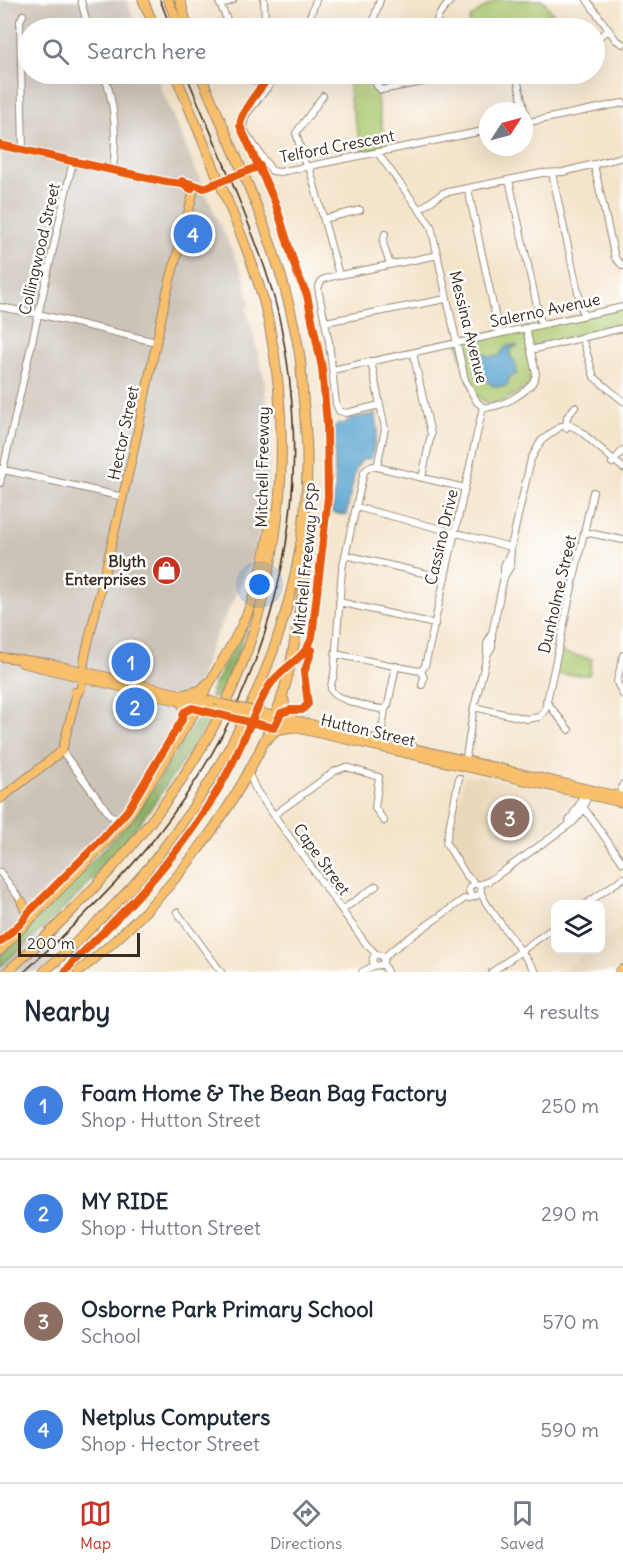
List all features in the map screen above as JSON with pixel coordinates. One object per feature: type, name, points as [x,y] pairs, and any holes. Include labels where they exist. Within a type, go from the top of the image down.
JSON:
[{"type":"highway","points":[[141,0],[150,18]]},
{"type":"highway","points":[[168,0],[176,18]]},
{"type":"highway","points":[[180,0],[185,18]]},
{"type":"highway","name":"Mitchell Freeway","points":[[7,972],[71,914],[126,853],[169,798],[212,729],[247,650],[268,578],[279,512],[280,413],[275,359],[260,288],[237,224],[179,84]]},
{"type":"highway","points":[[44,972],[109,911],[153,862],[191,810],[231,744],[254,696],[280,629],[299,549],[307,456],[300,358],[282,279],[259,213],[205,84]]},
{"type":"highway","points":[[185,728],[187,711],[181,698],[201,690],[211,679],[243,622],[254,594],[267,546],[280,464]]},
{"type":"highway","points":[[81,971],[117,939],[165,890],[195,854],[225,812],[263,743],[273,732],[292,723],[284,708],[284,689],[292,657],[306,572],[308,532],[306,483]]},
{"type":"highway","points":[[0,950],[125,820],[204,703],[211,679]]},
{"type":"highway","points":[[263,743],[267,719],[284,689]]},
{"type":"highway","points":[[22,902],[32,910],[40,910]]},
{"type":"highway","points":[[22,902],[27,914],[25,925]]},
{"type":"main road","points":[[0,145],[113,170]]},
{"type":"main road","name":"Hector Street","points":[[62,751],[79,692],[75,691],[86,654],[156,342],[193,194],[182,184],[113,170]]},
{"type":"main road","points":[[86,654],[90,669],[95,673]]},
{"type":"main road","name":"Hutton Street","points":[[1,657],[16,658],[81,674],[106,683],[204,703],[621,800]]},
{"type":"main road","name":"Hutton Street","points":[[81,674],[95,673],[181,698]]},
{"type":"main road","points":[[79,692],[86,684],[106,683]]},
{"type":"main road","points":[[0,799],[62,751]]},
{"type":"main road","points":[[619,972],[623,969]]},
{"type":"street","points":[[81,0],[86,18]]},
{"type":"street","points":[[227,18],[220,2],[232,0]]},
{"type":"street","points":[[264,0],[265,18]]},
{"type":"street","points":[[310,18],[316,0]]},
{"type":"street","points":[[374,18],[380,0]]},
{"type":"street","points":[[438,18],[451,0]]},
{"type":"street","points":[[587,0],[600,18]]},
{"type":"street","points":[[605,25],[616,40],[623,44]]},
{"type":"street","points":[[605,33],[609,30]]},
{"type":"street","points":[[21,84],[23,150]]},
{"type":"street","points":[[107,84],[114,118],[113,170]]},
{"type":"street","points":[[258,84],[263,92]]},
{"type":"street","name":"Telford Crescent","points":[[270,84],[246,115],[244,130],[272,171],[280,172],[479,132]]},
{"type":"street","points":[[376,84],[381,90],[409,84]]},
{"type":"street","points":[[518,84],[521,102]]},
{"type":"street","points":[[323,96],[296,133],[308,166],[339,275]]},
{"type":"street","points":[[533,120],[623,103]]},
{"type":"street","name":"Messina Avenue","points":[[377,152],[430,226],[468,387],[483,407],[506,404],[534,381],[536,374],[526,328]]},
{"type":"street","points":[[420,209],[443,193],[594,165],[623,157]]},
{"type":"street","name":"Collingwood Street","points":[[0,483],[73,161]]},
{"type":"street","points":[[594,165],[615,258],[623,266]]},
{"type":"street","points":[[552,173],[583,315]]},
{"type":"street","points":[[509,180],[541,324]]},
{"type":"street","points":[[468,189],[499,333]]},
{"type":"street","points":[[324,219],[360,210]]},
{"type":"street","points":[[385,234],[383,243],[390,265]]},
{"type":"street","points":[[375,240],[383,243]]},
{"type":"street","points":[[381,405],[346,413],[339,411],[318,288],[322,280],[339,275],[438,255]]},
{"type":"street","points":[[325,321],[446,298]]},
{"type":"street","points":[[0,307],[156,342]]},
{"type":"street","name":"Salerno Avenue","points":[[332,370],[623,307]]},
{"type":"street","points":[[531,350],[623,328]]},
{"type":"street","points":[[582,337],[594,377],[623,401]]},
{"type":"street","points":[[413,353],[431,434],[422,478]]},
{"type":"street","points":[[371,362],[385,429],[377,467]]},
{"type":"street","name":"Cassino Drive","points":[[422,685],[424,678],[421,670],[425,666],[446,578],[483,407]]},
{"type":"street","points":[[567,426],[567,417],[575,407]]},
{"type":"street","points":[[463,764],[464,746],[467,743],[487,656],[487,644],[492,633],[504,578],[504,566],[509,555],[533,452],[546,436],[567,426],[591,442],[623,470]]},
{"type":"street","points":[[613,461],[623,450]]},
{"type":"street","points":[[385,709],[352,702],[332,692],[331,688],[345,555],[364,472],[368,468],[377,467],[465,488]]},
{"type":"street","points":[[2,469],[123,497]]},
{"type":"street","name":"Dunholme Street","points":[[474,707],[527,719],[539,717],[545,710],[593,492]]},
{"type":"street","points":[[356,507],[511,547]]},
{"type":"street","points":[[585,532],[623,540]]},
{"type":"street","points":[[345,555],[446,578]]},
{"type":"street","points":[[339,602],[435,624]]},
{"type":"street","points":[[335,654],[421,670]]},
{"type":"street","points":[[623,655],[617,682],[623,695]]},
{"type":"street","points":[[382,730],[396,666]]},
{"type":"street","points":[[546,701],[569,730]]},
{"type":"street","points":[[62,751],[110,815],[115,831]]},
{"type":"street","points":[[274,815],[335,771],[346,767],[378,776],[380,780],[375,808],[384,821]]},
{"type":"street","name":"Cape Street","points":[[248,772],[256,790],[386,972]]},
{"type":"street","points":[[459,778],[445,840],[476,891],[536,972]]},
{"type":"street","points":[[240,786],[246,784],[256,790]]},
{"type":"street","points":[[621,800],[623,784]]},
{"type":"street","points":[[363,971],[580,815],[584,808],[586,792]]},
{"type":"street","points":[[563,828],[573,817],[586,792]]},
{"type":"street","points":[[584,808],[623,863]]},
{"type":"street","points":[[110,815],[118,820],[125,820]]},
{"type":"street","points":[[580,815],[588,818],[595,825]]},
{"type":"street","points":[[0,872],[22,902]]},
{"type":"street","points":[[592,900],[623,878]]},
{"type":"street","points":[[342,910],[376,886]]},
{"type":"street","points":[[177,912],[221,972]]},
{"type":"street","points":[[492,972],[551,929]]},
{"type":"shaded area","points":[[0,0],[127,0],[133,18],[18,18],[18,84],[159,84],[245,279],[250,307],[246,307],[264,376],[271,440],[264,514],[255,555],[210,648],[185,719],[125,816],[25,921],[63,972],[0,972]]},
{"type":"shaded area","points":[[464,774],[582,796],[578,808],[483,880],[471,876],[452,842]]},
{"type":"shaded area","points":[[623,926],[623,972],[560,972],[585,954],[605,954],[605,940]]},
{"type":"green space","points":[[496,0],[543,0],[556,18],[471,18]]},
{"type":"green space","points":[[372,84],[386,148],[363,153],[350,100],[349,85]]},
{"type":"green space","points":[[623,307],[623,326],[532,347],[527,327]]},
{"type":"green space","points":[[525,328],[534,379],[503,401],[492,403],[483,401],[470,385],[458,343]]},
{"type":"green space","points":[[255,600],[239,650],[219,699],[211,697],[211,690],[243,629]]},
{"type":"green space","points":[[559,652],[592,659],[589,675],[554,674]]},
{"type":"green space","points":[[200,715],[211,718],[157,799],[113,857],[74,899],[0,967],[0,956],[135,816]]},
{"type":"water","points":[[517,346],[512,348],[509,354],[516,364],[516,375],[508,378],[508,385],[500,387],[492,385],[484,377],[482,366],[474,353],[477,350],[490,357],[499,356],[506,347]]},
{"type":"water","points":[[376,414],[378,430],[371,458],[362,460],[356,468],[346,515],[332,513],[335,485],[334,428],[336,425],[346,423],[349,419]]},
{"type":"railway","points":[[160,0],[167,18]]},
{"type":"railway","points":[[24,972],[75,925],[124,874],[154,839],[195,781],[230,720],[257,656],[277,590],[289,522],[294,453],[290,383],[278,313],[269,282],[253,235],[190,84]]},
{"type":"cycle path","name":"Mitchell Freeway PSP","points":[[65,972],[136,898],[192,829],[224,779],[268,688],[304,652],[312,637],[328,497],[327,424],[322,368],[307,295],[297,273],[275,202],[240,126],[244,113],[264,84]]},
{"type":"cycle path","points":[[0,145],[182,184],[191,189]]},
{"type":"cycle path","points":[[182,181],[204,188],[260,166]]},
{"type":"cycle path","points":[[0,942],[21,923],[128,810],[182,720],[184,712],[192,708],[274,728],[281,713],[302,710],[308,704],[304,673],[312,650]]},
{"type":"place","name":"Netplus Computers","points":[[193,234]]},
{"type":"place","name":"Blyth Enterprises","points":[[167,570]]},
{"type":"place","name":"Foam Home & The Bean Bag Factory","points":[[131,662]]},
{"type":"place","name":"MY RIDE","points":[[135,707]]},
{"type":"place","name":"Osborne Park Primary School","points":[[510,818]]}]
